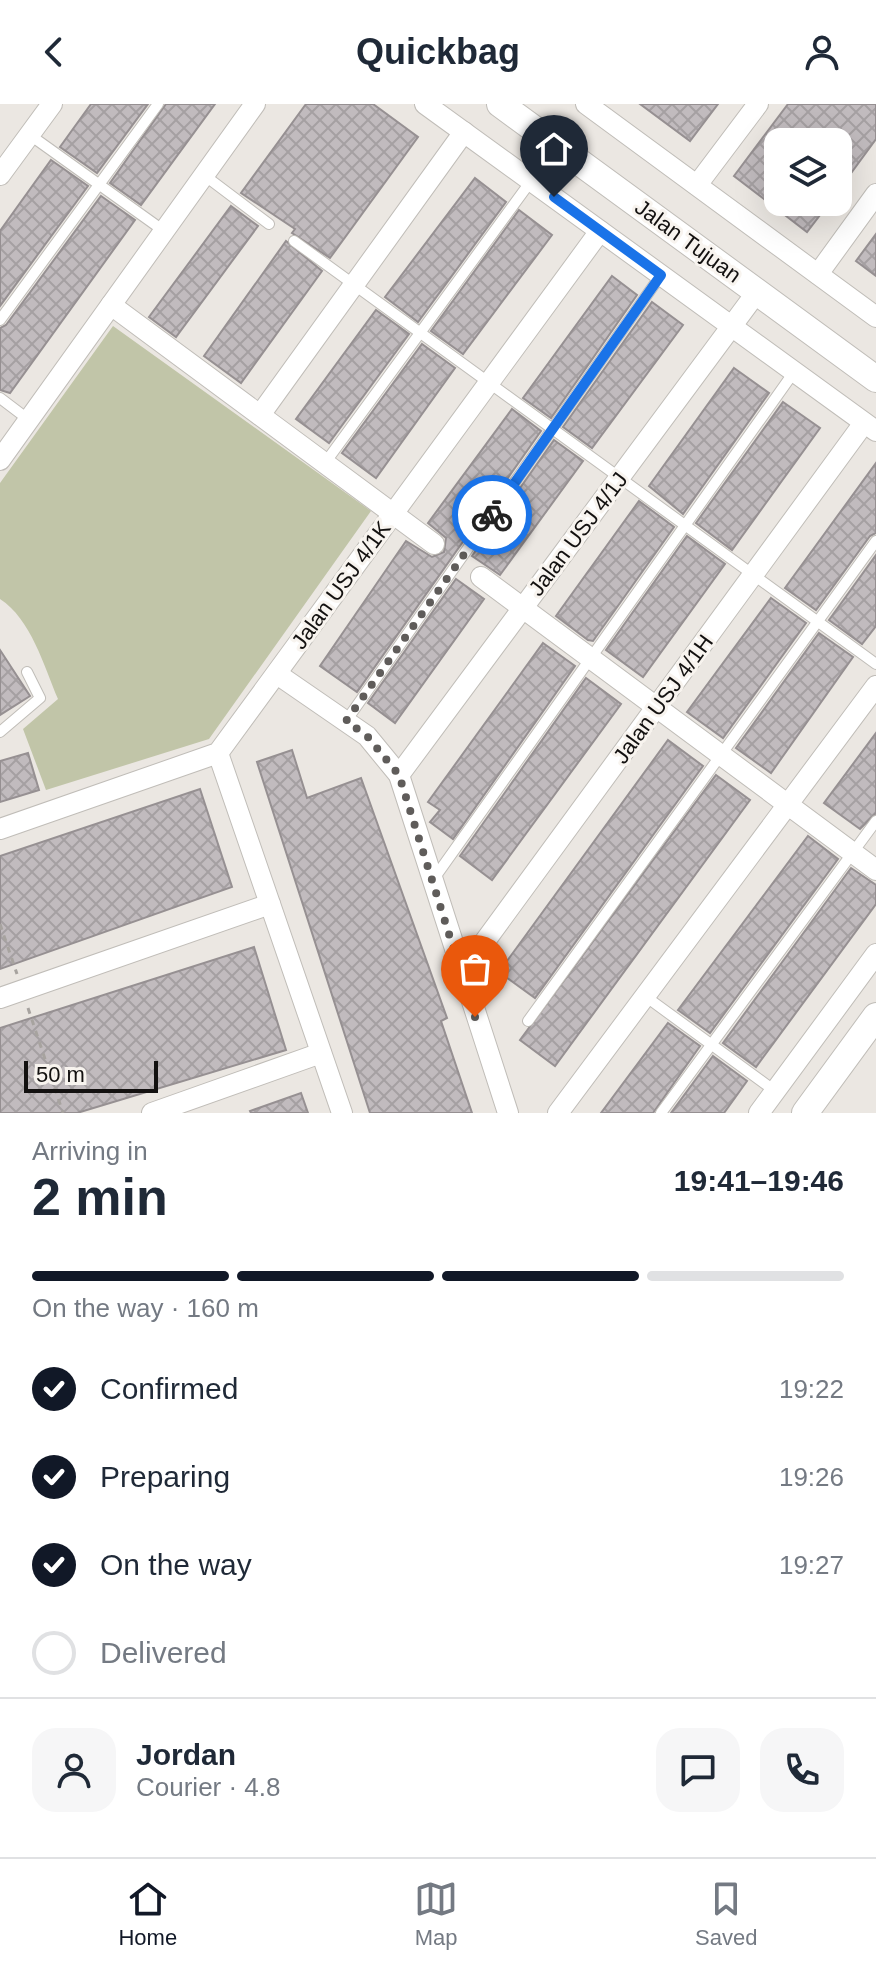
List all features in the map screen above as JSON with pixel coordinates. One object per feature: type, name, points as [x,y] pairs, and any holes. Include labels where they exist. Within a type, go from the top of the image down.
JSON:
[{"type":"street","points":[[0,175],[52,104]]},
{"type":"street","points":[[0,460],[255,104]]},
{"type":"street","points":[[425,104],[870,427]]},
{"type":"street","name":"Jalan Tujuan","points":[[500,104],[876,379]]},
{"type":"street","points":[[586,104],[876,317]]},
{"type":"street","points":[[697,185],[758,104]]},
{"type":"street","points":[[260,415],[464,132]]},
{"type":"street","points":[[818,274],[876,194]]},
{"type":"street","name":"Jalan USJ 4/1K","points":[[218,753],[600,231]]},
{"type":"street","name":"Jalan USJ 4/1J","points":[[399,775],[757,292]]},
{"type":"street","points":[[111,305],[434,544]]},
{"type":"street","name":"Jalan USJ 4/1H","points":[[461,974],[753,575],[870,427]]},
{"type":"street","points":[[481,577],[876,870]]},
{"type":"street","points":[[277,674],[367,736],[399,775],[508,1113]]},
{"type":"street","points":[[558,1113],[876,686]]},
{"type":"street","points":[[0,829],[218,753],[342,1113]]},
{"type":"street","points":[[0,998],[270,904]]},
{"type":"street","points":[[759,1113],[876,954]]},
{"type":"street","points":[[805,1113],[876,1016]]},
{"type":"street","points":[[152,1113],[321,1053]]},
{"type":"lane","points":[[0,320],[158,104]]},
{"type":"lane","points":[[30,135],[164,231]]},
{"type":"lane","points":[[204,175],[269,224]]},
{"type":"lane","points":[[325,463],[531,181]]},
{"type":"lane","points":[[294,241],[876,664]]},
{"type":"lane","points":[[346,721],[661,275]]},
{"type":"lane","points":[[432,882],[794,372]]},
{"type":"lane","points":[[0,398],[29,420]]},
{"type":"lane","points":[[528,1021],[876,541]]},
{"type":"lane","points":[[0,732],[40,698],[27,672]]},
{"type":"lane","points":[[661,1113],[876,821]]},
{"type":"lane","points":[[645,996],[775,1091]]},
{"type":"path","points":[[0,924],[63,1113]]},
{"type":"green space","points":[[113,326],[371,511],[209,739],[46,790],[23,729],[58,699],[28,631],[20,618],[0,599],[0,483]]},
{"type":"building","points":[[91,104],[148,104],[97,173],[60,147]]},
{"type":"building","points":[[166,104],[215,104],[141,205],[110,183]]},
{"type":"building","points":[[306,104],[373,104],[418,137],[330,258],[292,233],[295,229],[241,193]]},
{"type":"building","points":[[640,104],[718,104],[690,141]]},
{"type":"building","points":[[788,104],[876,104],[876,139],[852,172],[852,128],[770,128]]},
{"type":"building","points":[[764,136],[764,199],[734,176]]},
{"type":"building","points":[[51,160],[88,186],[0,306],[0,231]]},
{"type":"building","points":[[475,178],[506,202],[418,322],[385,297]]},
{"type":"building","points":[[101,196],[135,220],[10,393],[0,390],[0,328],[6,325]]},
{"type":"building","points":[[231,206],[258,226],[176,337],[149,317]]},
{"type":"building","points":[[519,210],[552,235],[463,354],[431,331]]},
{"type":"building","points":[[786,216],[819,216],[807,232]]},
{"type":"building","points":[[876,234],[876,276],[856,261]]},
{"type":"building","points":[[286,241],[322,271],[241,383],[204,356]]},
{"type":"building","points":[[612,276],[637,295],[551,418],[523,398]]},
{"type":"building","points":[[652,302],[683,325],[592,448],[563,427]]},
{"type":"building","points":[[376,310],[409,334],[329,443],[296,419]]},
{"type":"building","points":[[422,344],[455,368],[376,478],[342,453]]},
{"type":"building","points":[[734,368],[769,393],[683,514],[649,486]]},
{"type":"building","points":[[783,402],[820,428],[732,550],[696,523]]},
{"type":"building","points":[[512,409],[541,431],[357,692],[320,666],[406,541],[432,557],[444,552],[446,538],[428,523]]},
{"type":"building","points":[[554,440],[583,461],[500,575],[472,556]]},
{"type":"building","points":[[876,463],[876,533],[870,536],[816,610],[785,588]]},
{"type":"building","points":[[639,501],[674,527],[593,641],[588,640],[556,616]]},
{"type":"building","points":[[687,536],[725,564],[643,677],[606,650]]},
{"type":"building","points":[[876,555],[876,626],[862,644],[829,620]]},
{"type":"building","points":[[456,579],[484,599],[395,723],[368,703]]},
{"type":"building","points":[[771,598],[806,623],[723,738],[687,712]]},
{"type":"building","points":[[819,633],[853,657],[771,773],[736,748]]},
{"type":"building","points":[[543,643],[575,666],[453,839],[430,822],[440,810],[428,802]]},
{"type":"building","points":[[0,650],[30,696],[0,715]]},
{"type":"building","points":[[586,678],[621,704],[492,880],[460,856]]},
{"type":"building","points":[[876,733],[876,813],[860,829],[824,803]]},
{"type":"building","points":[[668,740],[703,766],[535,998],[499,972]]},
{"type":"building","points":[[292,750],[307,798],[361,778],[447,1018],[441,1021],[472,1113],[370,1113],[257,762]]},
{"type":"building","points":[[28,753],[39,790],[0,802],[0,761]]},
{"type":"building","points":[[716,775],[750,800],[555,1066],[520,1040]]},
{"type":"building","points":[[200,789],[232,887],[0,969],[0,856]]},
{"type":"building","points":[[808,836],[838,859],[710,1033],[678,1010]]},
{"type":"building","points":[[851,868],[876,885],[876,904],[756,1067],[723,1043]]},
{"type":"building","points":[[254,947],[286,1050],[77,1113],[0,1113],[0,1028]]},
{"type":"building","points":[[668,1023],[700,1046],[653,1113],[601,1113]]},
{"type":"building","points":[[713,1056],[747,1081],[724,1113],[671,1113]]},
{"type":"building","points":[[301,1093],[308,1113],[250,1111]]},
{"type":"way so far","points":[[475,1017],[399,775],[367,736],[346,721],[492,515]]},
{"type":"route","points":[[492,515],[661,275],[554,197]]}]
